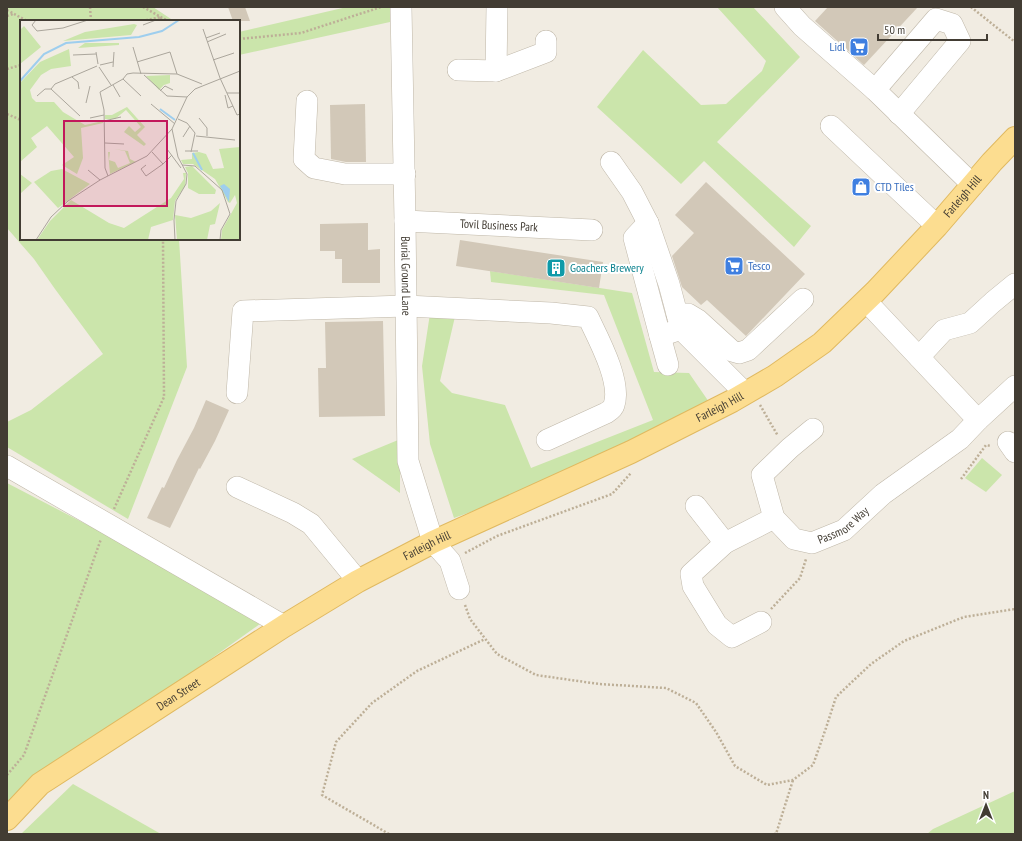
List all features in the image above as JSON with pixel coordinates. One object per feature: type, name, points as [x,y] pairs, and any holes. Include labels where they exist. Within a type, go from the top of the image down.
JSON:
[{"type":"main road","name":"Farleigh Hill","points":[[358,581],[433,542],[631,452],[732,401],[775,376],[822,343],[866,301],[937,226],[992,162],[1015,138]]},
{"type":"main road","name":"Dean Street","points":[[7,819],[40,784],[284,626],[358,581]]},
{"type":"street","name":"Burial Ground Lane","points":[[401,7],[408,462],[433,542]]},
{"type":"street","points":[[496,71],[497,7]]},
{"type":"street","points":[[785,7],[802,26],[875,90],[973,185]]},
{"type":"street","points":[[875,90],[936,19],[952,24],[960,41],[899,114]]},
{"type":"street","points":[[458,70],[496,71],[546,52],[546,41]]},
{"type":"street","points":[[307,100],[304,160],[314,168],[345,174],[404,174]]},
{"type":"street","points":[[831,126],[937,226]]},
{"type":"street","points":[[610,162],[632,192],[648,223],[669,284],[679,321],[745,393]]},
{"type":"street","name":"Tovil Business Park","points":[[405,221],[592,230]]},
{"type":"street","points":[[648,223],[634,238],[668,365]]},
{"type":"street","points":[[919,357],[944,330],[970,323],[1015,284]]},
{"type":"street","points":[[660,336],[688,314],[698,320],[732,351],[739,354],[748,350],[803,299]]},
{"type":"street","points":[[866,301],[978,420]]},
{"type":"street","points":[[237,393],[243,311],[406,306],[588,316],[615,381],[616,391],[614,405],[606,413],[547,440]]},
{"type":"street","name":"Passmore Way","points":[[813,429],[786,445],[762,475],[774,518],[794,539],[812,543],[844,530],[883,494],[960,439],[1015,386]]},
{"type":"street","points":[[7,466],[284,626]]},
{"type":"street","points":[[237,487],[293,513],[311,524],[358,581]]},
{"type":"street","points":[[696,506],[724,543]]},
{"type":"street","points":[[761,622],[732,637],[717,625],[692,586],[692,574],[724,543],[774,518]]},
{"type":"street","points":[[433,542],[450,561],[459,589]]},
{"type":"path","points":[[90,7],[91,20]]},
{"type":"path","points":[[144,7],[166,20]]},
{"type":"path","points":[[240,40],[301,33],[381,7]]},
{"type":"path","points":[[971,7],[1015,42]]},
{"type":"path","points":[[7,10],[25,20]]},
{"type":"path","points":[[7,16],[13,14]]},
{"type":"path","points":[[147,20],[161,17]]},
{"type":"path","points":[[7,69],[20,65]]},
{"type":"path","points":[[7,114],[20,120]]},
{"type":"path","points":[[745,393],[758,401],[786,445]]},
{"type":"path","points":[[961,479],[986,445],[1012,447]]},
{"type":"path","points":[[450,561],[498,536],[612,494],[632,471]]},
{"type":"path","points":[[761,622],[776,603],[800,578],[812,543]]},
{"type":"path","points":[[459,589],[470,620],[496,654],[536,675],[599,684],[666,688],[696,703],[716,732],[735,766],[767,786],[793,780],[813,765],[836,697],[871,664],[904,642],[964,617],[1015,609]]},
{"type":"path","points":[[389,834],[322,795],[336,742],[372,703],[417,671],[485,639]]},
{"type":"path","points":[[774,834],[776,834],[793,780]]},
{"type":"green space","points":[[7,7],[153,7],[172,20],[20,20],[20,240],[179,240],[187,367],[128,519],[7,447],[7,422],[31,410],[103,354],[34,259],[7,228]]},
{"type":"green space","points":[[347,7],[390,7],[390,22],[240,55],[240,32]]},
{"type":"green space","points":[[717,7],[753,7],[800,57],[717,142],[811,226],[794,247],[704,161],[681,184],[597,107],[643,50],[701,105],[726,104],[762,71],[766,61]]},
{"type":"green space","points":[[490,271],[632,293],[654,372],[689,373],[709,402],[551,483],[454,518],[430,444],[422,366],[431,307],[457,308],[440,381],[452,393],[505,405],[531,468],[653,420],[604,295],[491,282]]},
{"type":"green space","points":[[403,438],[400,493],[352,459]]},
{"type":"green space","points":[[982,458],[1002,475],[986,492],[965,478]]},
{"type":"green space","points":[[7,483],[226,597],[260,624],[7,804]]},
{"type":"green space","points":[[73,784],[161,834],[21,834]]},
{"type":"green space","points":[[1015,791],[1015,834],[927,834],[933,829]]},
{"type":"building","points":[[228,7],[245,7],[250,21],[233,20]]},
{"type":"building","name":"Lidl","points":[[828,7],[918,7],[864,65],[815,21]]},
{"type":"building","points":[[365,104],[366,162],[346,162],[331,159],[330,105]]},
{"type":"building","name":"Tesco","points":[[706,182],[805,274],[746,336],[707,300],[701,305],[682,287],[672,256],[694,233],[675,215]]},
{"type":"building","points":[[368,223],[368,250],[380,249],[380,283],[342,283],[342,259],[335,259],[335,251],[320,251],[320,224]]},
{"type":"building","points":[[460,240],[603,262],[599,288],[456,266]]},
{"type":"building","points":[[383,321],[385,416],[319,417],[318,368],[326,368],[325,322]]},
{"type":"building","points":[[206,400],[229,410],[215,441],[200,469],[199,468],[170,528],[147,518],[194,428]]},
{"type":"place","name":"Lidl","points":[[859,47]]},
{"type":"place","name":"CTD Tiles","points":[[861,187]]},
{"type":"place","name":"Tesco","points":[[734,266]]},
{"type":"place","name":"Goachers Brewery","points":[[556,268]]}]
